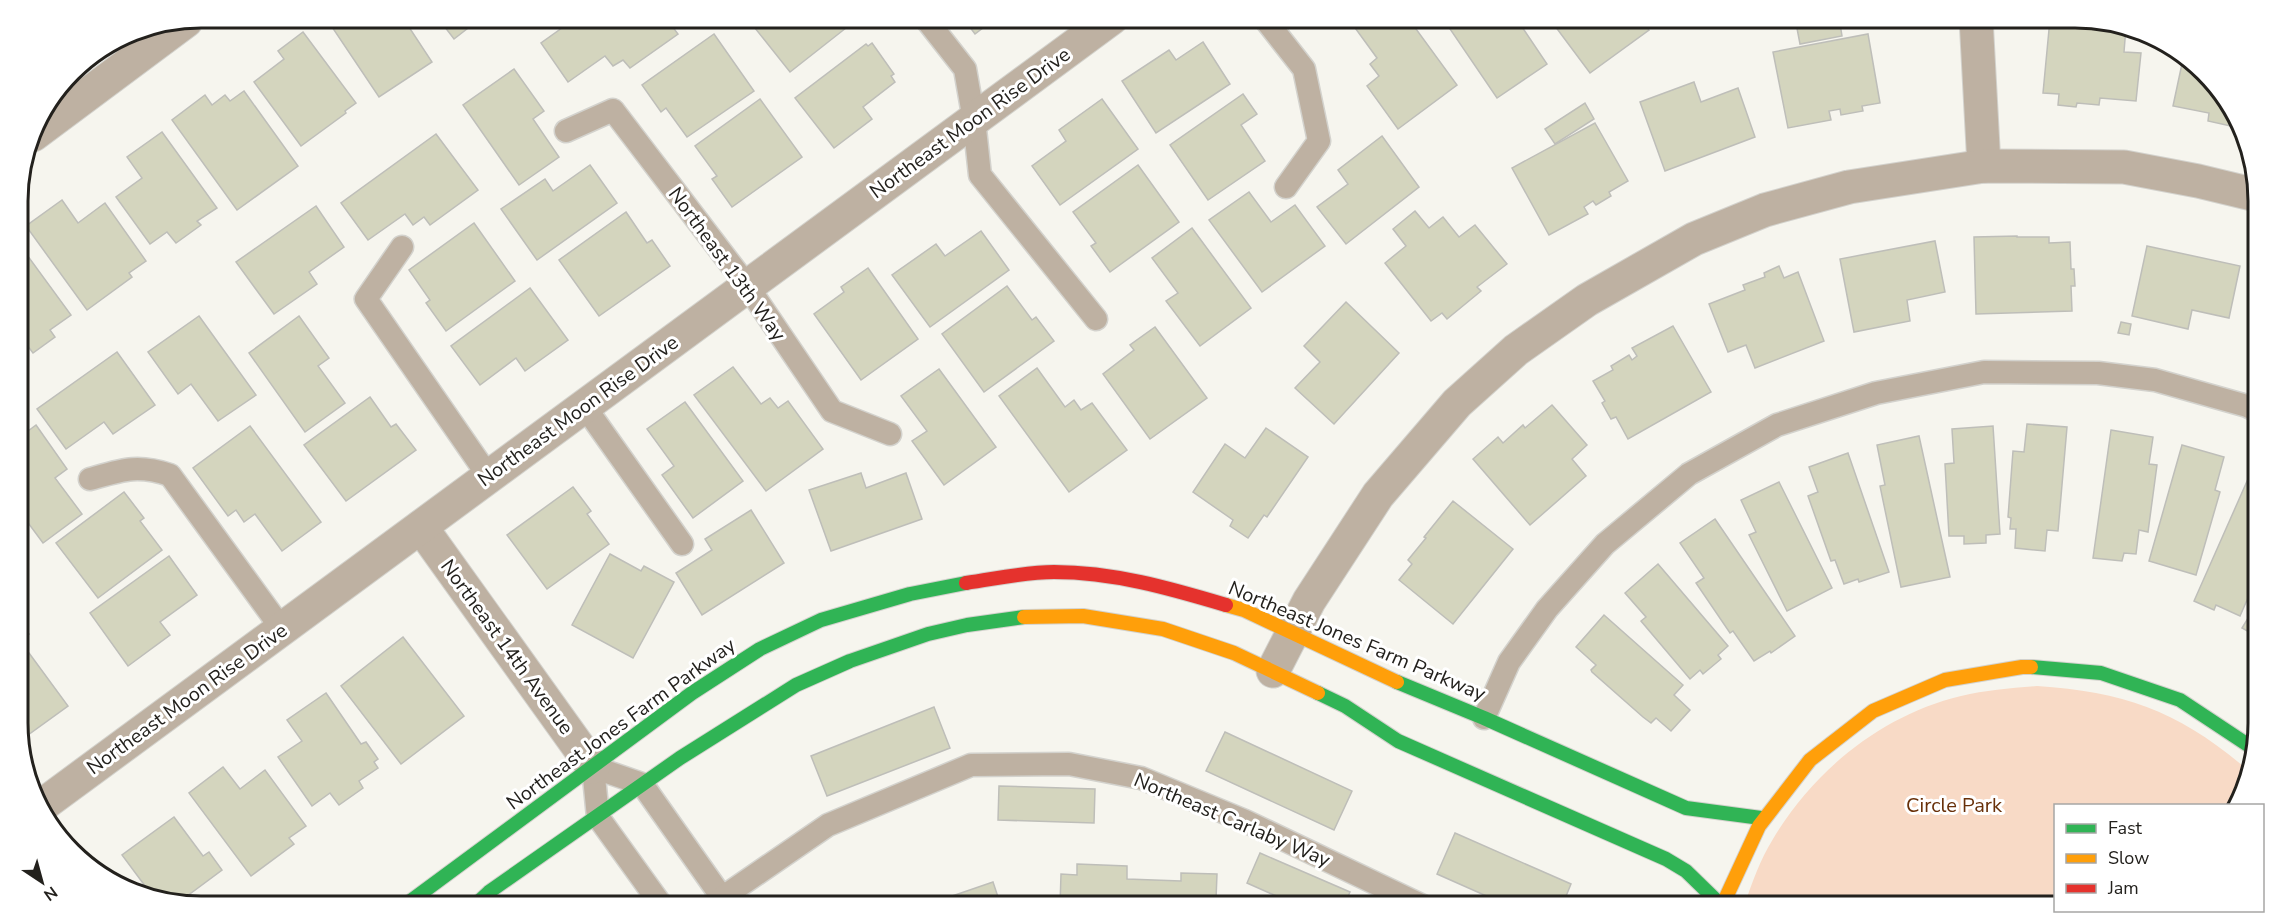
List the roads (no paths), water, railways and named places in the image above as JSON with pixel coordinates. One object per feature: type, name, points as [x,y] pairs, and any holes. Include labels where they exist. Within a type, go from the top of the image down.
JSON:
[{"type":"street","name":"Northeast Moon Rise Drive","points":[[48,801],[1097,29]]},
{"type":"street","points":[[1977,29],[1984,166]]},
{"type":"street","points":[[50,119],[110,61],[164,33]]},
{"type":"street","points":[[1273,671],[1310,601],[1378,495],[1457,403],[1516,350],[1587,300],[1694,238],[1765,210],[1849,187],[1984,166],[2124,167],[2247,193]]},
{"type":"street","name":"Northeast 14th Avenue","points":[[422,527],[592,767]]},
{"type":"street","name":"Northeast Jones Farm Parkway","points":[[418,896],[692,693],[760,649],[821,620],[910,594],[960,584],[1051,573],[1093,573],[1150,583],[1244,610],[1403,685],[1484,718],[1686,808],[1761,818]]},
{"type":"street","points":[[485,896],[642,784],[796,685],[850,661],[928,634],[1018,617],[1083,616],[1163,629],[1234,653],[1345,706],[1398,741],[1666,859],[1686,871],[1711,895]]},
{"type":"street","points":[[1725,895],[1745,846],[1761,818],[1784,787],[1810,759],[1839,733],[1871,712],[1941,681],[1978,672],[2016,667],[2055,667],[2094,671],[2131,680],[2167,693],[2201,711],[2246,742]]},
{"type":"lane","points":[[934,29],[965,69],[974,120],[980,176],[1096,319]]},
{"type":"lane","points":[[1273,29],[1304,69],[1318,141],[1286,187]]},
{"type":"lane","name":"Northeast 13th Way","points":[[566,131],[613,110],[748,287],[832,411],[890,434]]},
{"type":"lane","points":[[402,247],[366,299],[489,477]]},
{"type":"lane","points":[[1484,718],[1509,662],[1547,609],[1605,544],[1689,474],[1777,425],[1876,393],[1984,372],[2098,373],[2154,380],[2248,406]]},
{"type":"lane","points":[[585,407],[682,544]]},
{"type":"lane","points":[[90,479],[124,469],[149,468],[170,475],[282,629]]},
{"type":"lane","name":"Northeast Carlaby Way","points":[[730,896],[828,825],[971,765],[1069,764],[1141,778],[1245,821],[1401,895]]},
{"type":"lane","points":[[592,767],[642,784],[715,896]]},
{"type":"lane","name":"Northeast 14th Avenue","points":[[592,767],[598,817],[655,896]]},
{"type":"park label","name":"Circle Park","points":[[1954,805]]}]
